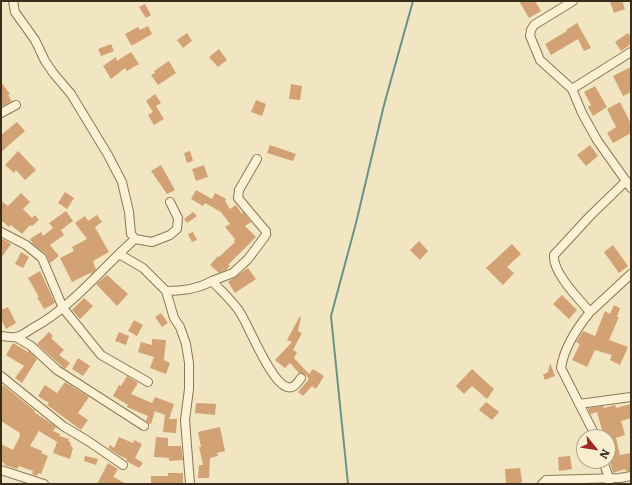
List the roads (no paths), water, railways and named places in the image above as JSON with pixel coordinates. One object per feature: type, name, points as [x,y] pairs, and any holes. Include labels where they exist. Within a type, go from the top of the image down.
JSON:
[{"type":"street","points":[[13,1],[15,12],[35,40],[45,61],[71,94],[108,155],[122,182],[129,212],[131,234],[135,239],[152,242],[170,235],[177,229],[178,218],[170,202]]},
{"type":"street","points":[[573,1],[534,25],[530,36],[540,60],[572,89],[582,113],[594,135],[629,185]]},
{"type":"street","points":[[572,89],[631,52]]},
{"type":"street","points":[[1,113],[16,105]]},
{"type":"street","points":[[166,291],[185,291],[206,285],[212,281],[233,273],[248,259],[266,235],[264,229],[238,198],[237,194],[257,159]]},
{"type":"street","points":[[590,312],[556,269],[554,255],[590,216],[623,184],[629,185]]},
{"type":"street","points":[[1,232],[26,245],[42,258],[63,308],[101,355],[148,382]]},
{"type":"street","points":[[16,338],[47,320],[63,308],[135,239]]},
{"type":"street","points":[[119,254],[143,268],[166,291],[174,318],[180,327],[186,344],[189,363],[189,390],[185,420],[190,484]]},
{"type":"street","points":[[592,429],[561,368],[562,360],[574,334],[590,312],[631,274]]},
{"type":"street","points":[[212,281],[240,312],[263,356],[281,384],[291,388],[295,386],[301,378]]},
{"type":"street","points":[[1,336],[16,338],[31,346],[57,370],[144,426]]},
{"type":"street","points":[[1,376],[63,426],[123,465]]},
{"type":"street","points":[[579,404],[631,397]]},
{"type":"street","points":[[605,469],[609,481]]},
{"type":"street","points":[[1,470],[44,484]]},
{"type":"street","points":[[542,484],[546,480],[609,481],[631,476]]},
{"type":"waterway","points":[[348,484],[331,316],[356,223],[384,105],[413,1]]}]
